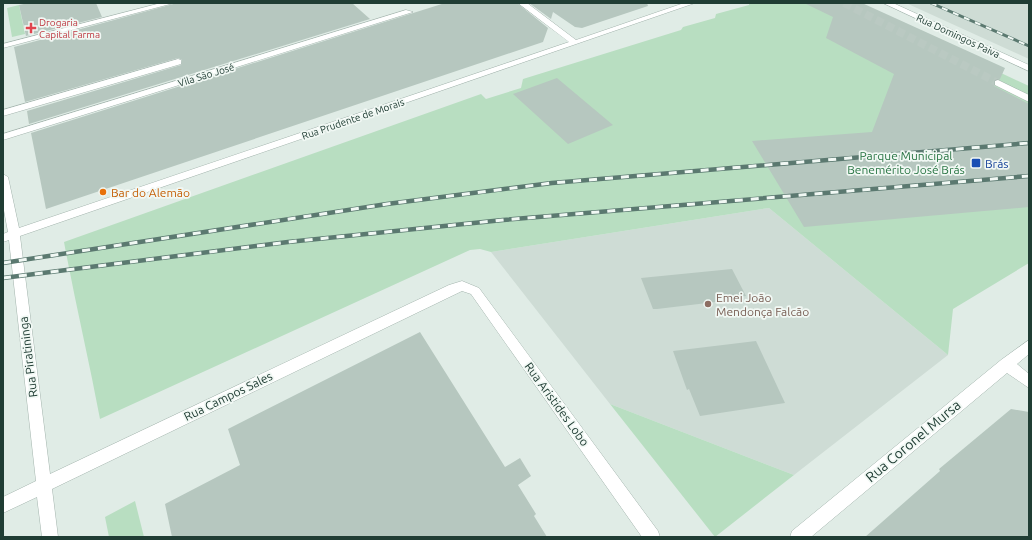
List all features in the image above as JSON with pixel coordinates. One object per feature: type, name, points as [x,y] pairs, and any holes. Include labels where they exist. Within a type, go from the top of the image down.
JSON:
[{"type":"street","points":[[3,46],[170,3]]},
{"type":"street","points":[[522,3],[575,43]]},
{"type":"street","name":"Rua Prudente de Morais","points":[[8,236],[691,3]]},
{"type":"street","name":"Rua Domingos Paiva","points":[[887,3],[1029,68]]},
{"type":"street","name":"Vila São José","points":[[3,137],[409,12]]},
{"type":"street","name":"Vila São José","points":[[3,113],[178,62]]},
{"type":"street","points":[[998,83],[1029,99]]},
{"type":"street","name":"Rua Piratininga","points":[[3,177],[8,236],[50,537]]},
{"type":"street","name":"Rua Aristides Lobo","points":[[453,288],[462,286],[475,291],[652,537]]},
{"type":"street","name":"Rua Campos Sales","points":[[3,505],[453,288]]},
{"type":"street","name":"Rua Coronel Mursa","points":[[798,537],[1029,346]]},
{"type":"street","points":[[1006,364],[1029,382]]},
{"type":"shaded area","points":[[906,3],[1029,3],[1029,59]]},
{"type":"shaded area","name":"Emei João Mendonça Falcão","points":[[769,208],[948,355],[794,475],[610,404],[491,252]]},
{"type":"green space","name":"Parque Municipal Benemérito José Brás","points":[[749,3],[822,3],[1001,73],[1029,86],[1029,263],[953,309],[948,355],[769,208],[491,252],[480,249],[470,250],[100,419],[64,242],[481,94],[486,99],[521,88],[523,79],[681,30],[683,27],[715,18],[716,14],[749,5]]},
{"type":"green space","points":[[19,5],[25,34],[12,37],[7,8]]},
{"type":"green space","points":[[610,404],[794,475],[715,537]]},
{"type":"green space","points":[[135,501],[144,537],[109,537],[105,517]]},
{"type":"building","points":[[28,3],[96,3],[102,17],[26,36],[19,5]]},
{"type":"building","points":[[177,3],[352,3],[370,19],[29,124],[27,111],[181,65],[182,60],[178,58],[25,102],[14,47]]},
{"type":"building","points":[[445,3],[517,3],[548,28],[543,42],[46,209],[31,133]]},
{"type":"building","points":[[529,3],[647,3],[648,6],[582,28],[575,27],[553,12],[551,19]]},
{"type":"building","points":[[804,3],[862,3],[1005,68],[1000,79],[994,80],[994,86],[1029,104],[1029,207],[804,227],[752,141],[872,132],[894,74],[826,38],[833,17]]},
{"type":"building","points":[[557,78],[613,125],[568,144],[513,94]]},
{"type":"building","points":[[732,269],[746,296],[731,298],[732,300],[657,309],[653,309],[641,278]]},
{"type":"building","points":[[420,332],[505,467],[520,458],[531,476],[518,485],[536,514],[534,516],[547,537],[172,537],[165,504],[240,465],[228,429]]},
{"type":"building","points":[[756,341],[785,403],[700,416],[689,389],[687,390],[673,351]]},
{"type":"building","points":[[1011,409],[1029,412],[1029,537],[865,537],[940,471],[939,469]]},
{"type":"tunnel","points":[[844,3],[998,83]]},
{"type":"railway","points":[[931,3],[1029,46]]},
{"type":"railway","points":[[3,263],[387,204],[552,183],[1029,143]]},
{"type":"railway","points":[[3,278],[288,242],[503,220],[1029,176]]},
{"type":"place","name":"Drogaria Capital Farma","points":[[31,28]]},
{"type":"place","name":"Brás","points":[[976,163]]},
{"type":"place","name":"Bar do Alemão","points":[[103,192]]},
{"type":"place","name":"Emei João Mendonça Falcão","points":[[708,304]]}]
